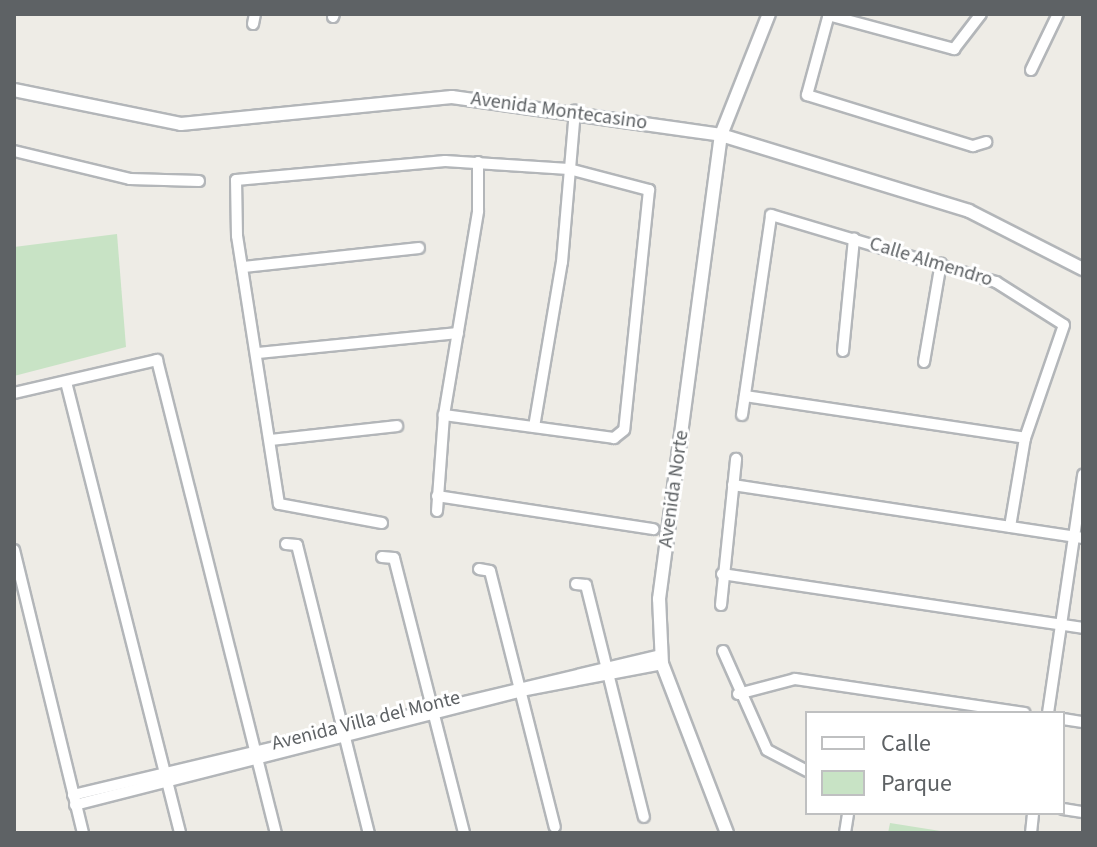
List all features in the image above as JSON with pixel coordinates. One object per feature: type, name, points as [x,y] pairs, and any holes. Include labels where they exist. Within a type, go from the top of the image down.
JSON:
[{"type":"street","name":"Avenida Norte","points":[[727,833],[662,660],[660,586],[721,135],[769,14]]},
{"type":"street","points":[[981,14],[954,49],[828,14],[807,95],[973,146],[986,142]]},
{"type":"street","points":[[1031,70],[1058,14]]},
{"type":"street","name":"Avenida Montecasino","points":[[14,90],[181,124],[452,97],[575,111],[721,135],[969,211],[1083,269]]},
{"type":"street","points":[[534,427],[575,111]]},
{"type":"street","points":[[14,151],[130,179],[199,181]]},
{"type":"street","points":[[437,511],[444,415],[477,223],[478,162]]},
{"type":"street","points":[[382,523],[279,504],[232,192],[242,179],[478,162],[569,169],[649,190],[624,430],[614,438],[444,415]]},
{"type":"street","name":"Calle Almendro","points":[[745,396],[771,215],[941,263],[996,282],[1064,325],[1025,438],[1010,527]]},
{"type":"street","points":[[843,351],[854,239]]},
{"type":"street","points":[[244,267],[419,248]]},
{"type":"street","points":[[924,362],[941,263]]},
{"type":"street","points":[[258,353],[458,333]]},
{"type":"street","points":[[14,393],[157,360],[276,833]]},
{"type":"street","points":[[66,382],[180,833]]},
{"type":"street","points":[[742,415],[745,396],[1025,438]]},
{"type":"street","points":[[271,440],[397,426]]},
{"type":"street","points":[[721,605],[736,459]]},
{"type":"street","points":[[1048,711],[1070,536],[1083,475]]},
{"type":"street","points":[[733,485],[1083,538]]},
{"type":"street","points":[[437,496],[653,529]]},
{"type":"street","points":[[286,544],[297,545],[341,733],[369,833]]},
{"type":"street","points":[[14,550],[83,833]]},
{"type":"street","points":[[382,557],[394,558],[464,833]]},
{"type":"street","points":[[479,569],[490,571],[555,827]]},
{"type":"street","points":[[722,574],[1083,628]]},
{"type":"street","points":[[576,584],[586,585],[644,817]]},
{"type":"street","points":[[723,651],[738,694],[767,750],[805,770]]},
{"type":"street","name":"Avenida Villa del Monte","points":[[74,800],[520,687],[662,660]]},
{"type":"street","points":[[738,694],[795,679],[1011,711]]},
{"type":"green space","points":[[117,234],[126,347],[14,376],[14,247]]},
{"type":"green space","points":[[890,823],[953,833],[888,833]]}]
